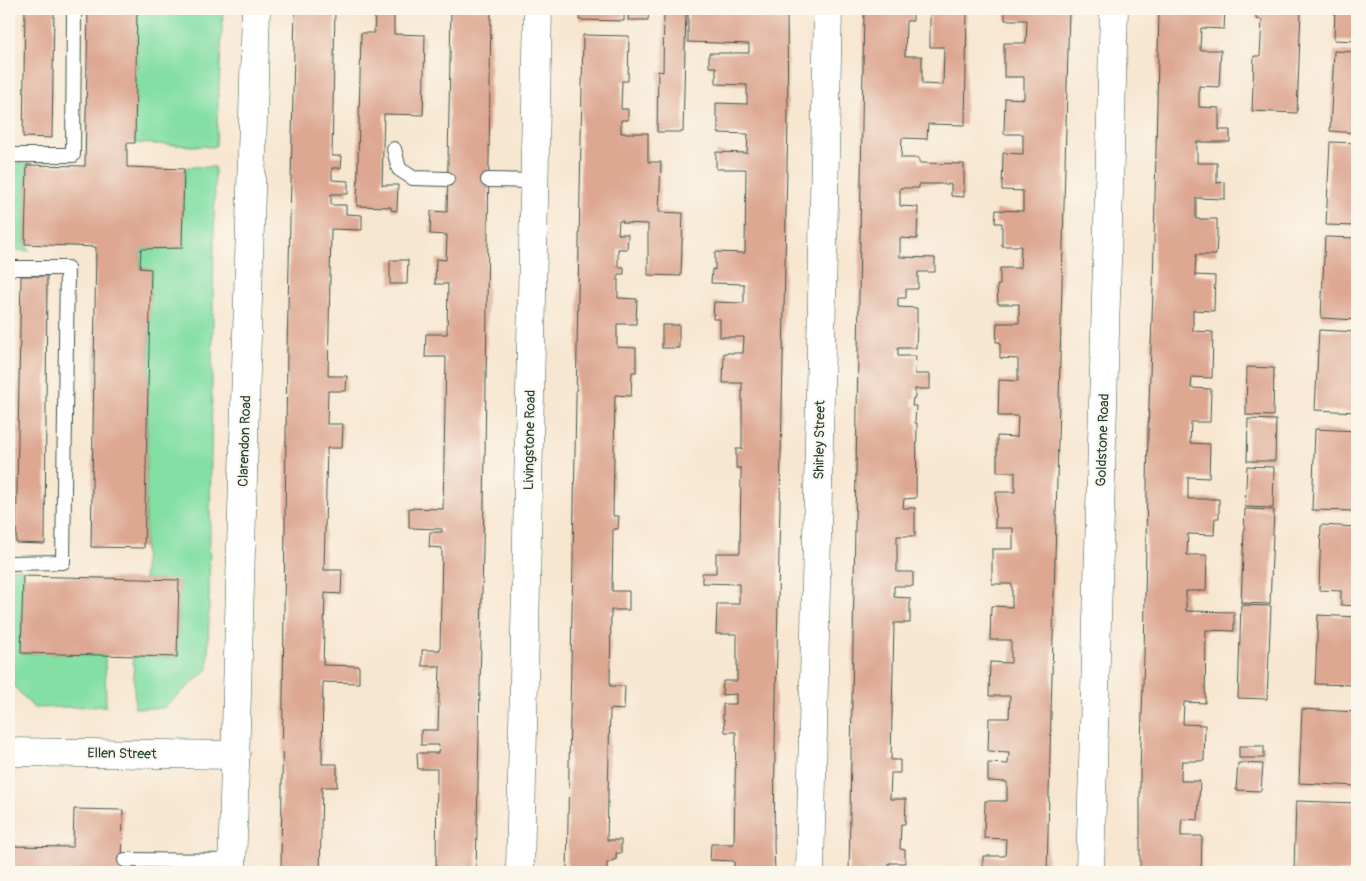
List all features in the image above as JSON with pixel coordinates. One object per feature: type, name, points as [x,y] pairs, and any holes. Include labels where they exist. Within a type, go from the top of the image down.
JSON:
[{"type":"street","name":"Clarendon Road","points":[[232,867],[256,9]]},
{"type":"street","name":"Livingstone Road","points":[[520,872],[538,9]]},
{"type":"street","name":"Shirley Street","points":[[810,872],[828,9]]},
{"type":"street","name":"Goldstone Road","points":[[1090,872],[1114,9]]},
{"type":"street","name":"Ellen Street","points":[[9,752],[236,755]]},
{"type":"lane","points":[[9,154],[73,155],[74,9]]},
{"type":"lane","points":[[394,149],[399,169],[413,178],[448,179]]},
{"type":"lane","points":[[488,180],[534,181]]},
{"type":"lane","points":[[9,268],[67,268],[63,562],[9,563]]},
{"type":"lane","points":[[125,860],[232,867]]},
{"type":"green space","points":[[137,9],[223,9],[216,146],[135,143]]},
{"type":"green space","points":[[9,162],[32,164],[27,165],[25,244],[30,251],[9,250]]},
{"type":"green space","points":[[189,167],[215,167],[208,669],[164,708],[135,708],[133,656],[177,657],[179,581],[144,579],[151,269],[140,268],[141,249],[182,248],[184,169]]},
{"type":"green space","points":[[9,568],[21,569],[23,576],[21,653],[105,655],[106,706],[34,708],[9,681]]},
{"type":"building","points":[[25,9],[54,9],[52,138],[23,137]]},
{"type":"building","points":[[88,9],[137,9],[135,143],[127,143],[127,167],[184,169],[182,248],[141,249],[140,268],[151,269],[144,548],[91,547],[96,247],[25,244],[27,165],[85,166]]},
{"type":"building","points":[[295,9],[335,9],[332,156],[342,156],[341,168],[332,168],[332,180],[348,181],[348,194],[331,194],[331,205],[346,205],[346,214],[362,215],[362,230],[331,229],[328,376],[347,376],[346,391],[328,391],[327,424],[343,424],[342,448],[327,448],[324,570],[342,570],[341,594],[325,593],[323,665],[359,666],[359,683],[323,682],[322,764],[337,764],[337,787],[322,787],[320,872],[281,872],[287,350]]},
{"type":"building","points":[[451,9],[491,9],[485,456],[476,872],[436,872],[437,769],[418,769],[417,753],[438,753],[439,745],[421,745],[421,730],[438,730],[440,666],[422,666],[422,650],[440,650],[442,548],[429,547],[430,532],[442,532],[442,529],[409,528],[409,508],[443,509],[446,357],[425,357],[426,334],[447,334],[448,284],[435,284],[436,259],[446,260],[447,235],[430,234],[431,211],[447,212]]},
{"type":"building","points":[[579,9],[624,9],[624,21],[579,20]]},
{"type":"building","points":[[629,9],[649,9],[648,20],[628,20]]},
{"type":"building","points":[[664,9],[686,9],[683,132],[657,132],[658,71],[663,72]]},
{"type":"building","points":[[688,9],[787,9],[788,119],[775,746],[775,872],[734,872],[734,861],[710,860],[711,844],[734,844],[736,732],[725,732],[723,704],[736,704],[736,694],[722,695],[723,681],[737,681],[737,634],[716,634],[717,604],[739,604],[739,584],[702,583],[702,573],[716,573],[716,553],[740,553],[741,468],[736,468],[736,449],[742,449],[742,383],[723,383],[724,353],[743,353],[744,337],[720,337],[720,319],[713,319],[714,302],[744,303],[744,284],[711,283],[712,269],[715,270],[715,252],[745,253],[746,169],[716,169],[716,152],[747,153],[748,134],[718,133],[716,103],[747,104],[747,85],[716,84],[716,67],[709,67],[709,53],[749,53],[749,44],[688,42]]},
{"type":"building","points":[[864,9],[913,9],[913,21],[906,21],[905,56],[922,56],[922,84],[943,85],[944,47],[930,47],[930,9],[967,9],[965,125],[928,124],[927,139],[902,138],[901,158],[919,158],[919,163],[964,164],[964,197],[951,196],[951,184],[919,184],[919,188],[900,188],[900,206],[918,207],[917,239],[900,238],[900,257],[935,258],[935,272],[918,272],[918,289],[906,289],[906,298],[898,298],[898,307],[917,308],[917,323],[916,348],[898,348],[898,356],[916,356],[915,374],[930,374],[930,389],[915,389],[915,398],[913,398],[912,406],[916,406],[915,423],[917,423],[916,498],[904,499],[903,508],[915,508],[915,536],[897,536],[897,572],[913,572],[913,586],[894,586],[894,597],[910,598],[910,623],[894,623],[891,760],[900,760],[900,773],[891,773],[890,799],[906,799],[905,824],[901,824],[900,849],[905,850],[905,863],[889,863],[889,872],[849,872]]},
{"type":"building","points":[[1005,9],[1069,9],[1047,872],[983,872],[983,856],[1005,856],[1006,839],[984,838],[985,801],[1007,801],[1007,782],[988,781],[988,763],[1008,764],[1009,752],[988,751],[989,718],[1009,718],[1010,696],[989,696],[990,662],[1011,663],[1011,640],[990,640],[991,606],[1012,607],[1012,584],[992,584],[992,549],[1013,549],[1013,528],[995,528],[996,492],[1015,492],[1015,472],[997,472],[997,436],[1017,437],[1018,416],[998,416],[999,380],[1018,381],[1018,359],[1000,358],[1000,342],[996,342],[997,323],[1019,323],[1019,304],[998,304],[997,285],[1000,285],[1000,268],[1020,268],[1021,246],[1002,246],[1002,223],[995,223],[996,210],[1023,211],[1023,191],[1002,190],[1003,153],[1023,154],[1023,134],[1004,134],[1005,98],[1024,99],[1024,77],[1004,77],[1004,43],[1026,43],[1027,20],[1005,20]]},
{"type":"building","points":[[1159,9],[1225,9],[1224,29],[1201,28],[1200,50],[1221,50],[1219,87],[1199,86],[1199,107],[1219,108],[1219,130],[1230,130],[1230,142],[1197,142],[1197,163],[1217,163],[1217,183],[1225,182],[1225,199],[1196,198],[1196,219],[1217,219],[1217,239],[1216,255],[1196,255],[1195,275],[1215,276],[1214,311],[1193,310],[1193,331],[1213,332],[1212,378],[1192,377],[1191,388],[1211,389],[1210,422],[1191,422],[1190,443],[1210,444],[1209,478],[1188,477],[1188,499],[1219,499],[1219,518],[1215,518],[1214,535],[1188,534],[1187,555],[1207,555],[1206,591],[1186,591],[1186,611],[1234,612],[1234,631],[1206,630],[1205,703],[1184,702],[1183,724],[1205,725],[1204,761],[1182,761],[1181,774],[1181,781],[1200,781],[1198,820],[1182,819],[1181,836],[1202,836],[1201,872],[1140,872],[1140,772]]},
{"type":"building","points":[[1256,9],[1301,9],[1297,113],[1252,111],[1254,56],[1260,56],[1262,20],[1256,19]]},
{"type":"building","points":[[1335,9],[1357,9],[1357,41],[1334,40]]},
{"type":"building","points":[[394,15],[394,34],[425,35],[423,115],[384,114],[382,185],[398,185],[397,211],[391,210],[391,207],[357,206],[361,33],[374,33],[375,16]]},
{"type":"building","points":[[583,35],[629,36],[628,81],[622,81],[621,109],[628,109],[628,120],[621,120],[621,133],[648,133],[648,162],[661,162],[659,212],[683,213],[681,276],[648,275],[648,224],[623,223],[623,221],[619,221],[618,234],[628,234],[627,249],[618,249],[618,267],[624,267],[624,274],[618,274],[618,298],[637,299],[636,324],[617,324],[617,347],[636,348],[636,372],[632,372],[631,396],[615,395],[613,516],[619,516],[618,529],[613,529],[612,591],[629,591],[629,610],[611,610],[610,686],[625,686],[624,710],[610,709],[607,840],[621,840],[621,853],[616,853],[616,859],[607,863],[607,872],[567,872]]},
{"type":"building","points":[[1334,51],[1357,52],[1357,133],[1330,131]]},
{"type":"building","points":[[1330,142],[1357,143],[1357,226],[1326,225]]},
{"type":"building","points":[[1325,237],[1357,238],[1357,320],[1321,318]]},
{"type":"building","points":[[390,260],[408,260],[407,284],[390,284]]},
{"type":"building","points":[[21,276],[47,276],[45,544],[16,543]]},
{"type":"building","points":[[662,325],[679,325],[679,348],[662,348]]},
{"type":"building","points":[[1319,330],[1357,332],[1357,412],[1315,410]]},
{"type":"building","points":[[1247,367],[1274,368],[1273,416],[1246,415]]},
{"type":"building","points":[[1248,419],[1276,420],[1275,461],[1247,461]]},
{"type":"building","points":[[1315,429],[1357,431],[1357,511],[1312,510]]},
{"type":"building","points":[[1247,466],[1274,467],[1273,508],[1245,507]]},
{"type":"building","points":[[1245,509],[1274,510],[1270,604],[1241,603]]},
{"type":"building","points":[[1321,525],[1357,527],[1357,606],[1341,605],[1341,591],[1319,590]]},
{"type":"building","points":[[23,576],[179,580],[177,657],[21,653]]},
{"type":"building","points":[[1241,605],[1271,606],[1267,699],[1238,698]]},
{"type":"building","points":[[1318,615],[1357,617],[1357,685],[1315,684]]},
{"type":"building","points":[[1302,709],[1357,712],[1357,786],[1299,783]]},
{"type":"building","points":[[1239,746],[1264,746],[1264,758],[1239,758]]},
{"type":"building","points":[[1238,763],[1263,764],[1261,791],[1236,790]]},
{"type":"building","points":[[1296,801],[1357,803],[1355,872],[1294,872]]},
{"type":"building","points":[[74,809],[123,810],[122,872],[9,872],[9,846],[73,847]]}]
